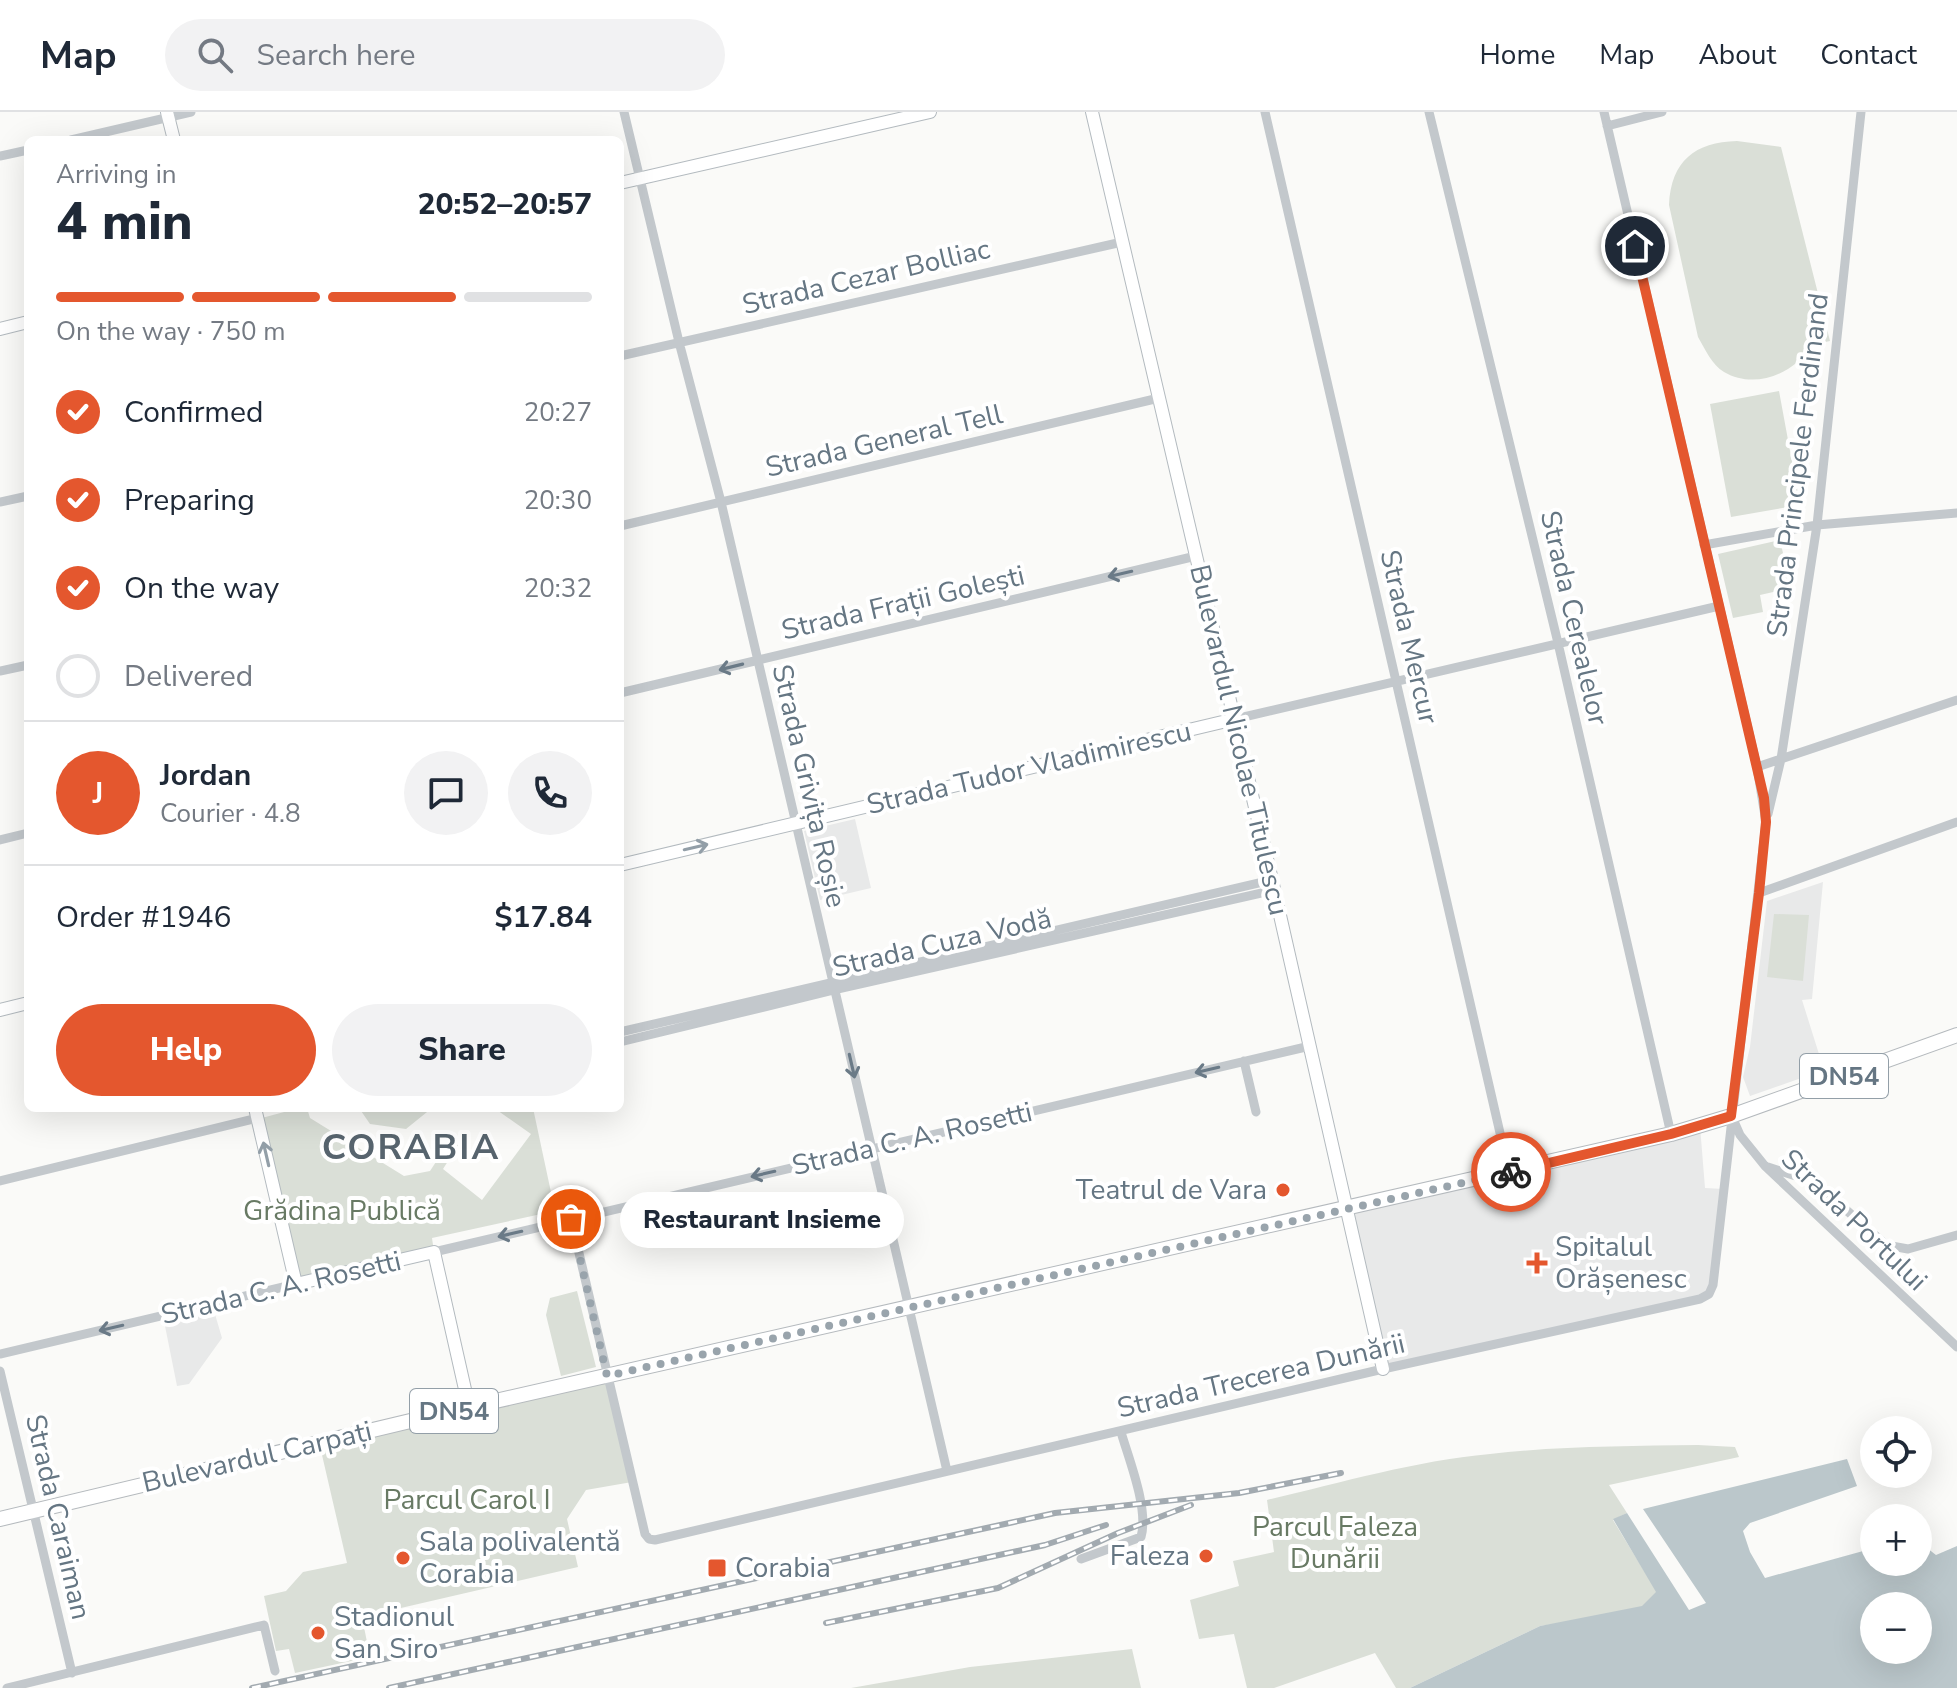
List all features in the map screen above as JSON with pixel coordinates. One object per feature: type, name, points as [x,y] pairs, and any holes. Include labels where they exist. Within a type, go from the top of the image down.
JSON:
[{"type":"main road","name":"DN54","points":[[1731,1116],[1957,1035]]},
{"type":"main road","name":"Bulevardul Carpați","points":[[0,1519],[469,1407],[1347,1210],[1671,1134],[1731,1116]]},
{"type":"street","points":[[87,136],[191,112]]},
{"type":"street","name":"Strada Grivița Roșie","points":[[624,112],[721,502],[947,1471]]},
{"type":"street","points":[[624,182],[930,112]]},
{"type":"street","name":"Bulevardul Nicolae Titulescu","points":[[1092,112],[1274,885],[1383,1369]]},
{"type":"street","name":"Strada Mercur","points":[[1265,112],[1509,1172]]},
{"type":"street","name":"Strada Cerealelor","points":[[1429,112],[1558,643],[1671,1134]]},
{"type":"street","points":[[1604,112],[1757,767],[1766,822],[1731,1116]]},
{"type":"street","points":[[1607,126],[1662,112]]},
{"type":"street","name":"Strada Principele Ferdinand","points":[[1766,822],[1781,759],[1817,525],[1861,112]]},
{"type":"street","points":[[168,115],[173,136]]},
{"type":"street","points":[[0,156],[24,151]]},
{"type":"street","name":"Strada Cezar Bolliac","points":[[624,355],[1122,242]]},
{"type":"street","points":[[0,329],[24,323]]},
{"type":"street","name":"Strada General Tell","points":[[624,525],[1159,398]]},
{"type":"street","points":[[0,502],[24,497]]},
{"type":"street","points":[[1704,545],[1817,525],[1957,513]]},
{"type":"street","name":"Strada Frații Golești","points":[[624,692],[1196,556]]},
{"type":"street","name":"Strada Tudor Vladimirescu","points":[[624,864],[1719,606]]},
{"type":"street","points":[[0,671],[24,666]]},
{"type":"street","points":[[1757,767],[1957,700]]},
{"type":"street","points":[[1759,893],[1957,822]]},
{"type":"street","points":[[0,840],[24,834]]},
{"type":"street","name":"Strada Cuza Vodă","points":[[624,1031],[1274,885]]},
{"type":"street","name":"Strada Cuza Vodă","points":[[624,1041],[833,986]]},
{"type":"street","points":[[0,1010],[24,1004]]},
{"type":"street","name":"Strada C. A. Rosetti","points":[[0,1354],[1310,1046]]},
{"type":"street","points":[[1244,1061],[1256,1112]]},
{"type":"street","points":[[0,1181],[256,1113],[296,1284]]},
{"type":"street","name":"Strada Portului","points":[[1731,1116],[1740,1135],[1765,1166],[1957,1347]]},
{"type":"street","name":"Strada Trecerea Dunării","points":[[607,1376],[645,1534],[649,1539],[732,1523],[1383,1369],[1700,1299],[1709,1294],[1713,1285],[1731,1116]]},
{"type":"street","points":[[1765,1166],[1805,1179],[1828,1194],[1886,1245],[1908,1249],[1957,1235]]},
{"type":"street","points":[[571,1219],[607,1376]]},
{"type":"street","points":[[434,1252],[469,1407]]},
{"type":"street","name":"Strada Caraiman","points":[[0,1371],[72,1673]]},
{"type":"street","points":[[1081,1559],[1141,1537],[1144,1529],[1137,1489],[1121,1432]]},
{"type":"street","points":[[7,1688],[264,1625],[275,1671]]},
{"type":"shaded area","points":[[855,819],[871,888],[820,900],[804,831]]},
{"type":"shaded area","points":[[1823,882],[1812,999],[1802,1000],[1824,1070],[1750,1096],[1743,1077],[1750,1047],[1767,901]]},
{"type":"shaded area","name":"Spitalul Orășenesc","points":[[1700,1126],[1705,1188],[1724,1189],[1709,1294],[1383,1369],[1347,1210]]},
{"type":"shaded area","points":[[212,1304],[222,1338],[189,1384],[177,1386],[163,1316]]},
{"type":"shaded area","points":[[1847,1459],[1857,1486],[1750,1523],[1743,1531],[1750,1552],[1765,1578],[1860,1552],[1860,1576],[1932,1576],[1932,1552],[1936,1555],[1957,1546],[1957,1688],[1410,1688],[1540,1626],[1642,1606],[1656,1592],[1613,1519],[1627,1513],[1689,1610],[1706,1603],[1643,1509]]},
{"type":"green space","points":[[1737,141],[1781,147],[1830,341],[1812,345],[1795,364],[1761,379],[1736,377],[1724,372],[1712,361],[1698,337],[1669,205],[1675,177],[1688,157],[1709,145]]},
{"type":"green space","points":[[1779,391],[1800,505],[1731,517],[1710,404]]},
{"type":"green space","points":[[1780,540],[1791,588],[1760,595],[1763,612],[1733,618],[1718,554]]},
{"type":"green space","points":[[1774,914],[1809,915],[1803,981],[1767,977]]},
{"type":"green space","name":"Grădina Publică","points":[[284,1112],[308,1112],[310,1118],[404,1176],[430,1171],[451,1139],[459,1144],[443,1169],[482,1200],[531,1134],[500,1112],[534,1112],[555,1211],[432,1238],[434,1252],[296,1284],[258,1119]]},
{"type":"green space","points":[[362,1112],[427,1112],[406,1129],[370,1124]]},
{"type":"green space","points":[[577,1291],[596,1367],[561,1376],[546,1315],[550,1298]]},
{"type":"green space","name":"Parcul Carol I","points":[[607,1376],[632,1482],[586,1490],[567,1519],[578,1567],[362,1617],[370,1657],[295,1673],[289,1649],[276,1651],[264,1596],[286,1591],[303,1572],[347,1563],[319,1442]]},
{"type":"green space","name":"Parcul Faleza Dunării","points":[[1735,1447],[1739,1457],[1609,1485],[1627,1513],[1613,1520],[1657,1592],[1641,1611],[1540,1626],[1410,1688],[1396,1688],[1375,1653],[1274,1688],[1247,1688],[1234,1634],[1199,1639],[1190,1600],[1239,1586],[1233,1561],[1274,1552],[1267,1500],[1377,1473],[1462,1457],[1568,1448]]},
{"type":"green space","points":[[1132,1649],[1141,1688],[851,1688],[970,1667]]},
{"type":"railway","points":[[252,1688],[1055,1513],[1239,1493],[1341,1473]]},
{"type":"railway","points":[[826,1623],[998,1588],[1118,1533],[1191,1505]]},
{"type":"railway","points":[[389,1688],[1045,1545],[1106,1525]]},
{"type":"way so far","points":[[571,1219],[607,1376],[1511,1172]]},
{"type":"place","name":"Teatrul de Vara","points":[[1283,1190]]},
{"type":"place","name":"Restaurant Insieme","points":[[571,1219]]},
{"type":"place","name":"Spitalul Orășenesc","points":[[1537,1263]]},
{"type":"place","name":"Faleza","points":[[1206,1556]]},
{"type":"place","name":"Sala polivalentă Corabia","points":[[403,1558]]},
{"type":"place","name":"Corabia","points":[[717,1568]]},
{"type":"place","name":"Stadionul San Siro","points":[[318,1633]]},
{"type":"district","name":"CORABIA","points":[[411,1147]]},
{"type":"route","points":[[1511,1172],[1671,1134],[1731,1116],[1759,893],[1766,822],[1764,798],[1635,246]]}]
